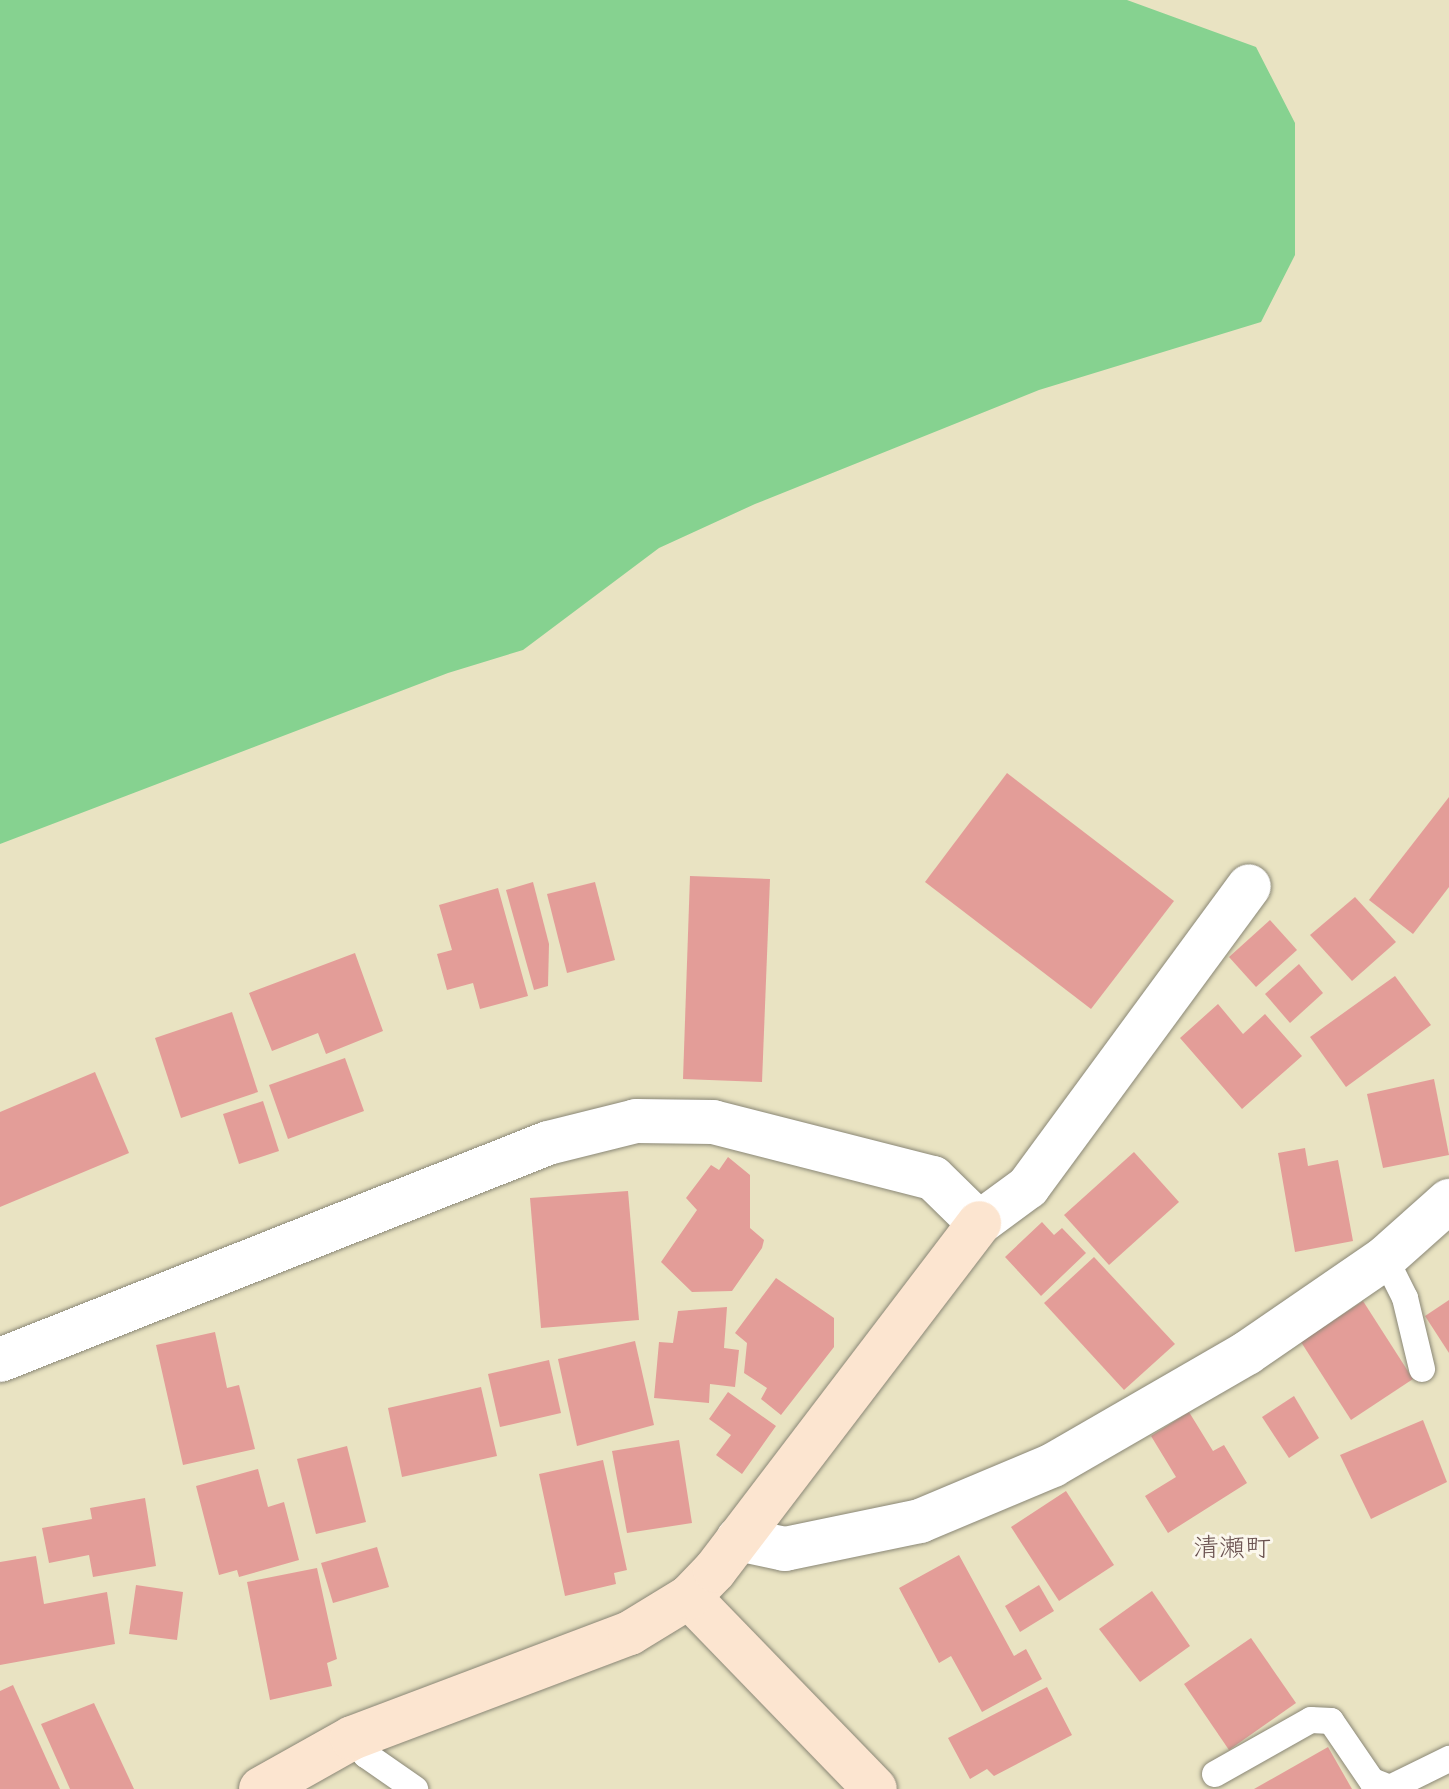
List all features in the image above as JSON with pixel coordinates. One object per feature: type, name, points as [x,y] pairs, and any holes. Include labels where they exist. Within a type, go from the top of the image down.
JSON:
[{"type":"street","points":[[261,1789],[352,1738],[630,1633],[689,1597],[738,1539],[979,1223],[1028,1187],[1249,886]]},
{"type":"street","points":[[0,1360],[548,1143],[636,1121],[713,1122],[933,1178],[979,1223]]},
{"type":"street","points":[[738,1539],[785,1549],[920,1521],[1053,1465],[1247,1353],[1385,1258],[1449,1201]]},
{"type":"street","points":[[689,1597],[875,1789]]},
{"type":"lane","points":[[1385,1258],[1405,1298],[1422,1369]]},
{"type":"lane","points":[[1215,1774],[1311,1720],[1331,1721],[1372,1781],[1390,1788],[1449,1759]]},
{"type":"lane","points":[[352,1738],[366,1755],[415,1789]]},
{"type":"green space","points":[[0,0],[1127,0],[1256,47],[1295,123],[1295,255],[1261,322],[1039,390],[755,504],[659,548],[523,650],[448,673],[0,844]]},
{"type":"building","points":[[1007,773],[1174,901],[1091,1009],[925,882]]},
{"type":"building","points":[[1449,797],[1449,887],[1413,934],[1369,900]]},
{"type":"building","points":[[690,876],[770,879],[762,1082],[683,1079]]},
{"type":"building","points":[[533,882],[549,944],[548,986],[534,990],[506,890]]},
{"type":"building","points":[[595,882],[615,960],[567,973],[547,894]]},
{"type":"building","points":[[498,888],[528,996],[480,1009],[473,983],[447,990],[437,954],[452,950],[439,905]]},
{"type":"building","points":[[1355,897],[1396,942],[1352,981],[1310,935]]},
{"type":"building","points":[[1270,920],[1297,950],[1256,987],[1229,957]]},
{"type":"building","points":[[355,953],[383,1031],[326,1054],[318,1033],[272,1051],[249,993]]},
{"type":"building","points":[[1299,964],[1323,993],[1290,1023],[1265,994]]},
{"type":"building","points":[[1395,976],[1431,1025],[1346,1087],[1310,1037]]},
{"type":"building","points":[[1218,1004],[1243,1034],[1265,1014],[1302,1056],[1242,1109],[1180,1038]]},
{"type":"building","points":[[232,1012],[258,1092],[181,1118],[155,1038]]},
{"type":"building","points":[[345,1058],[364,1111],[288,1139],[269,1085]]},
{"type":"building","points":[[95,1072],[129,1153],[0,1207],[0,1112]]},
{"type":"building","points":[[1434,1079],[1449,1155],[1383,1168],[1367,1094]]},
{"type":"building","points":[[263,1101],[279,1151],[239,1164],[223,1114]]},
{"type":"building","points":[[1305,1148],[1308,1166],[1338,1160],[1353,1241],[1295,1252],[1278,1153]]},
{"type":"building","points":[[1134,1152],[1179,1202],[1109,1265],[1064,1215]]},
{"type":"building","points":[[728,1157],[750,1175],[750,1228],[764,1240],[762,1248],[732,1291],[692,1292],[661,1262],[697,1210],[686,1198],[711,1165],[719,1170]]},
{"type":"building","points":[[628,1191],[639,1320],[541,1328],[530,1198]]},
{"type":"building","points":[[1042,1222],[1054,1235],[1062,1228],[1086,1253],[1041,1296],[1005,1257]]},
{"type":"building","points":[[1094,1257],[1175,1344],[1124,1390],[1044,1303]]},
{"type":"building","points":[[776,1278],[834,1318],[834,1347],[781,1415],[761,1399],[767,1388],[744,1373],[747,1343],[735,1333]]},
{"type":"building","points":[[1449,1300],[1449,1353],[1425,1316]]},
{"type":"building","points":[[1363,1301],[1413,1379],[1351,1420],[1301,1342]]},
{"type":"building","points":[[727,1307],[724,1348],[739,1350],[735,1387],[710,1384],[709,1403],[654,1398],[659,1342],[673,1343],[678,1311]]},
{"type":"building","points":[[215,1332],[227,1388],[239,1385],[255,1449],[183,1465],[156,1345]]},
{"type":"building","points":[[635,1341],[654,1425],[577,1446],[558,1359]]},
{"type":"building","points":[[549,1360],[561,1413],[500,1427],[488,1374]]},
{"type":"building","points":[[481,1387],[497,1456],[402,1477],[388,1408]]},
{"type":"building","points":[[728,1392],[776,1426],[742,1474],[716,1455],[731,1435],[709,1419]]},
{"type":"building","points":[[1294,1396],[1319,1438],[1289,1458],[1262,1417]]},
{"type":"building","points":[[1189,1412],[1213,1451],[1224,1445],[1247,1483],[1168,1533],[1145,1496],[1176,1477],[1151,1436]]},
{"type":"building","points":[[1423,1420],[1447,1482],[1371,1519],[1340,1455]]},
{"type":"building","points":[[679,1440],[692,1523],[627,1533],[612,1451]]},
{"type":"building","points":[[347,1446],[366,1522],[316,1534],[297,1459]]},
{"type":"building","points":[[603,1460],[627,1570],[614,1573],[616,1584],[565,1596],[539,1474]]},
{"type":"building","points":[[258,1469],[268,1507],[284,1502],[299,1560],[239,1577],[237,1570],[219,1575],[196,1486]]},
{"type":"building","points":[[1066,1491],[1114,1565],[1059,1601],[1011,1527]]},
{"type":"building","points":[[145,1498],[156,1566],[93,1577],[89,1555],[49,1563],[42,1528],[92,1519],[90,1508]]},
{"type":"building","points":[[377,1547],[389,1587],[333,1603],[321,1563]]},
{"type":"building","points":[[959,1555],[1014,1656],[1026,1649],[1042,1679],[982,1712],[951,1656],[939,1663],[899,1588]]},
{"type":"building","points":[[36,1556],[44,1604],[107,1592],[115,1644],[0,1665],[0,1562]]},
{"type":"building","points":[[317,1568],[337,1659],[327,1663],[332,1686],[270,1700],[247,1582]]},
{"type":"building","points":[[136,1585],[183,1592],[177,1640],[129,1634]]},
{"type":"building","points":[[1039,1585],[1054,1611],[1020,1632],[1005,1606]]},
{"type":"building","points":[[1152,1591],[1190,1646],[1140,1682],[1099,1629]]},
{"type":"building","points":[[1251,1638],[1296,1703],[1229,1750],[1184,1684]]},
{"type":"building","points":[[13,1685],[60,1789],[0,1789],[0,1691]]},
{"type":"building","points":[[1047,1687],[1072,1735],[994,1776],[987,1769],[970,1779],[948,1738]]},
{"type":"building","points":[[94,1703],[134,1789],[70,1789],[41,1724]]},
{"type":"building","points":[[1328,1747],[1352,1789],[1254,1789]]},
{"type":"district","name":"清瀬町","points":[[1232,1552]]}]
